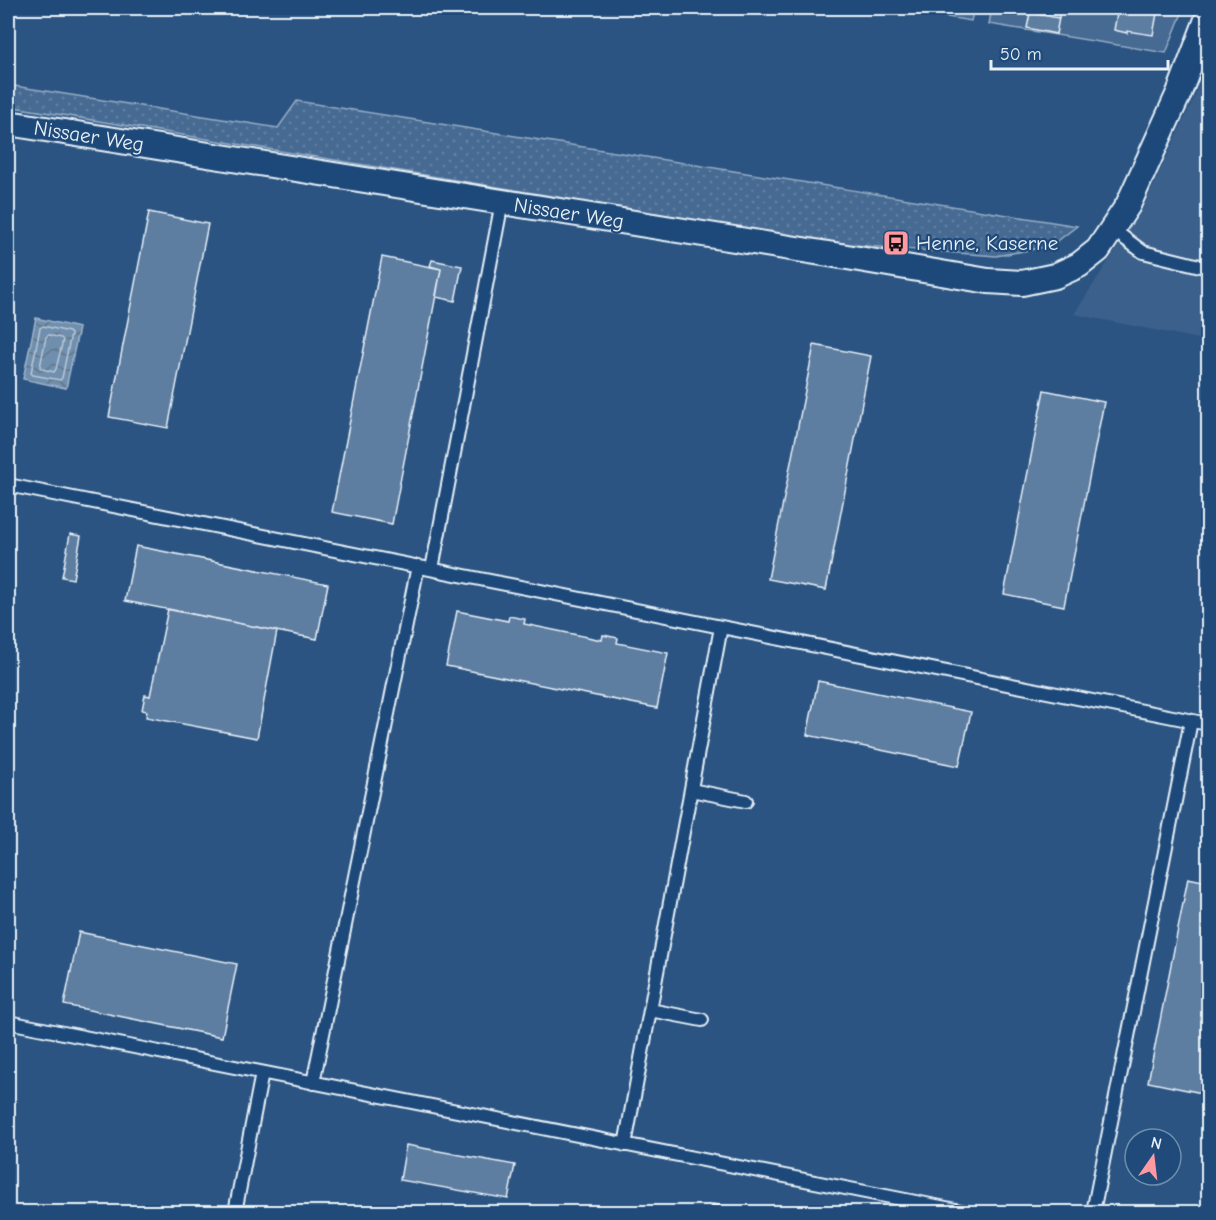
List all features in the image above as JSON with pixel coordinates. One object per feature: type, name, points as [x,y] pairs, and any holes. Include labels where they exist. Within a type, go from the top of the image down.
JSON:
[{"type":"street","name":"Nissaer Weg","points":[[8,123],[988,281],[1022,283],[1055,276],[1079,265],[1098,250],[1133,195],[1179,93],[1209,17]]},
{"type":"lane","points":[[432,569],[502,202]]},
{"type":"lane","points":[[1112,230],[1143,252],[1209,268]]},
{"type":"lane","points":[[8,484],[1209,724]]},
{"type":"lane","points":[[313,1083],[418,567]]},
{"type":"lane","points":[[624,1145],[722,627]]},
{"type":"lane","points":[[1093,1212],[1191,721]]},
{"type":"lane","points":[[691,790],[746,801]]},
{"type":"lane","points":[[650,1010],[702,1020]]},
{"type":"lane","points":[[8,1022],[966,1212]]},
{"type":"lane","points":[[235,1212],[262,1073]]},
{"type":"shaded area","points":[[892,8],[974,8],[971,21]]},
{"type":"shaded area","points":[[992,8],[1184,8],[1166,53],[989,24]]},
{"type":"shaded area","points":[[1208,59],[1208,341],[1074,314],[1143,208],[1194,98]]},
{"type":"shaded area","points":[[8,85],[278,128],[297,101],[1077,226],[1051,246],[996,256],[841,244],[8,106]]},
{"type":"water","points":[[36,318],[79,328],[66,388],[23,379]]},
{"type":"building","points":[[900,8],[939,8],[938,15]]},
{"type":"building","points":[[1031,8],[1060,8],[1059,18],[1030,13]]},
{"type":"building","points":[[1118,8],[1158,8],[1153,35],[1114,30]]},
{"type":"building","points":[[1030,13],[1059,18],[1056,34],[1027,28]]},
{"type":"building","points":[[149,212],[208,224],[168,428],[109,417]]},
{"type":"building","points":[[382,257],[441,269],[392,524],[332,512]]},
{"type":"building","points":[[432,260],[462,266],[455,301],[436,297],[441,269],[430,266]]},
{"type":"building","points":[[814,345],[871,356],[826,590],[768,579]]},
{"type":"building","points":[[1044,390],[1104,402],[1064,606],[1004,594]]},
{"type":"building","points":[[70,534],[81,536],[73,579],[62,577]]},
{"type":"building","points":[[136,546],[328,584],[317,639],[125,601]]},
{"type":"building","points":[[168,609],[277,631],[257,738],[146,717],[147,711],[142,710],[145,695],[150,696]]},
{"type":"building","points":[[457,611],[508,621],[509,616],[525,619],[524,624],[602,640],[603,635],[618,638],[617,643],[668,653],[657,708],[446,666]]},
{"type":"building","points":[[818,681],[971,712],[959,766],[807,735]]},
{"type":"building","points":[[1188,878],[1208,882],[1207,1094],[1148,1082]]},
{"type":"building","points":[[79,932],[237,964],[222,1037],[64,1005]]},
{"type":"building","points":[[406,1145],[515,1165],[508,1199],[400,1180]]},
{"type":"building","points":[[712,1204],[756,1212],[710,1212]]},
{"type":"place","name":"Henne, Kaserne","points":[[896,243]]}]
